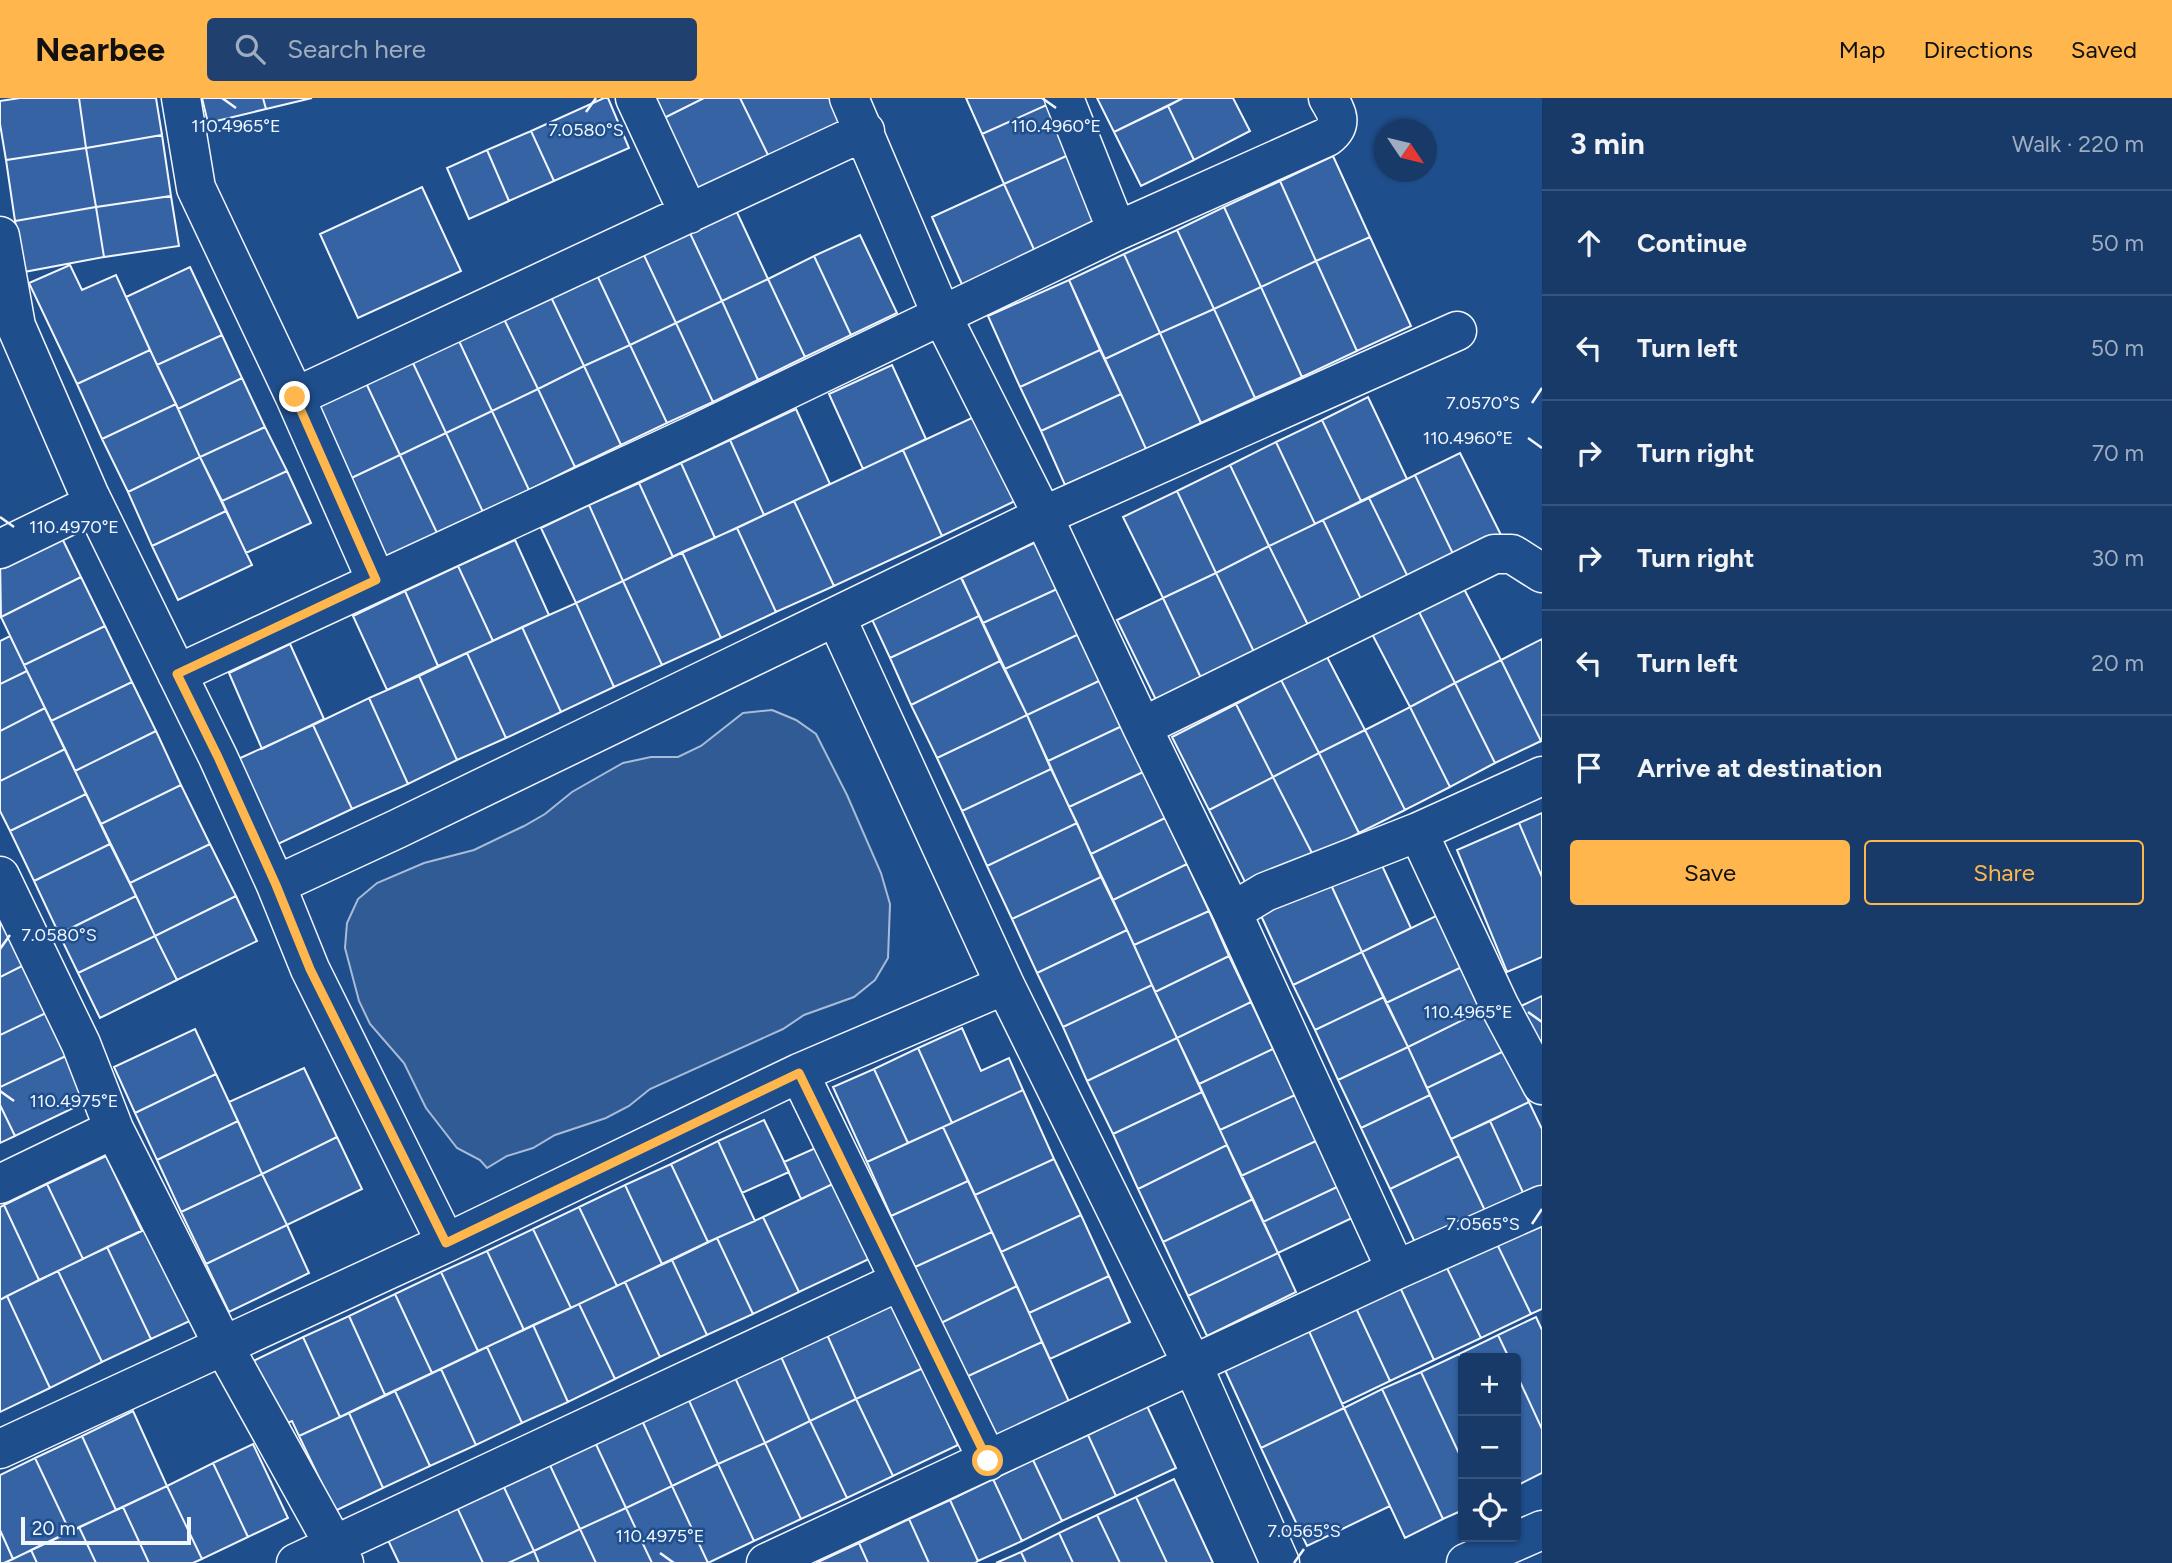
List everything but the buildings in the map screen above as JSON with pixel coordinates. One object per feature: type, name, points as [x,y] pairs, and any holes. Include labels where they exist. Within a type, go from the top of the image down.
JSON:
[{"type":"street","points":[[181,98],[196,188],[295,397],[376,580]]},
{"type":"street","points":[[635,98],[689,214]]},
{"type":"street","points":[[1064,98],[1118,231]]},
{"type":"street","points":[[177,674],[691,436],[1118,231],[1327,137],[1335,131],[1339,121],[1328,98]]},
{"type":"street","points":[[295,397],[689,214],[857,115],[942,316],[1044,516],[1232,912],[1396,1270]]},
{"type":"street","points":[[0,236],[16,326],[93,504],[218,757],[276,885],[310,969],[446,1243]]},
{"type":"street","points":[[276,885],[1044,516],[1457,331]]},
{"type":"street","points":[[0,549],[93,504]]},
{"type":"street","points":[[1142,727],[1494,554],[1512,554],[1542,573]]},
{"type":"street","points":[[836,617],[1005,985],[1193,1366],[1280,1563]]},
{"type":"street","points":[[1232,912],[1265,892],[1418,832],[1542,776]]},
{"type":"street","points":[[1418,832],[1499,1005],[1542,1085]]},
{"type":"street","points":[[0,876],[80,1044],[114,1129],[223,1345],[339,1554]]},
{"type":"street","points":[[0,1449],[446,1243],[799,1073],[1005,985]]},
{"type":"street","points":[[799,1073],[988,1461]]},
{"type":"street","points":[[0,1184],[114,1129]]},
{"type":"street","points":[[766,1563],[1396,1270],[1542,1205]]},
{"type":"street","points":[[296,1563],[339,1554],[900,1281]]},
{"type":"street","points":[[1466,1563],[1542,1530]]},
{"type":"shaded area","points":[[772,710],[796,720],[816,734],[847,795],[881,873],[890,904],[888,958],[875,980],[854,997],[804,1015],[783,1029],[650,1089],[629,1106],[606,1118],[555,1135],[487,1168],[480,1160],[457,1148],[426,1108],[404,1063],[370,1024],[359,1001],[345,948],[347,923],[358,899],[377,883],[424,863],[474,850],[524,826],[545,814],[572,792],[623,763],[651,757],[678,757],[701,746],[743,713]]},
{"type":"route","points":[[295,397],[376,580],[177,674],[276,885],[310,969],[446,1243],[799,1073],[988,1461]]}]
